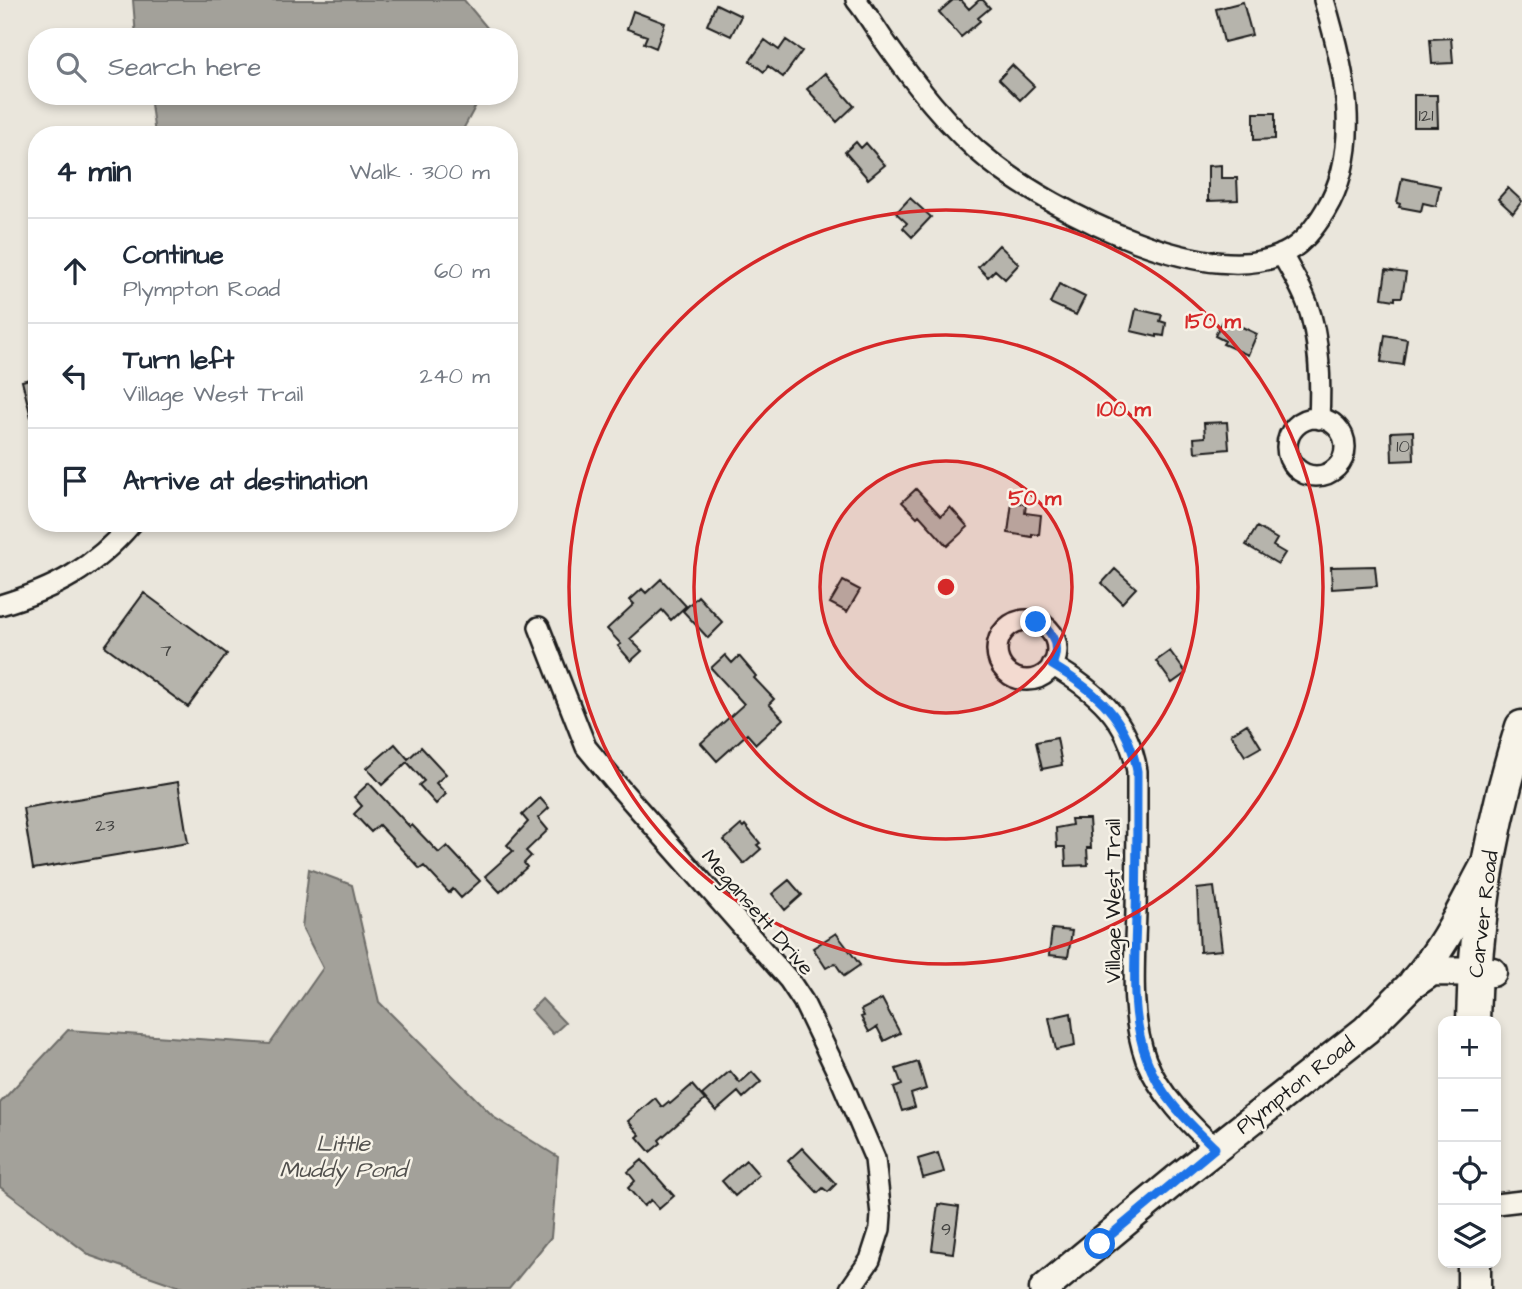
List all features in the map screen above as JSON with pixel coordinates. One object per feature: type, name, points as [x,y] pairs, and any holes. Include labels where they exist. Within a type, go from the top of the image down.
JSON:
[{"type":"highway","name":"Carver Road","points":[[1492,1016],[1483,972],[1488,860],[1499,805],[1522,727]]},
{"type":"highway","name":"Carver Road","points":[[1474,1016],[1499,915],[1522,796]]},
{"type":"highway","points":[[1474,1268],[1474,1289]]},
{"type":"highway","points":[[1493,1268],[1493,1289]]},
{"type":"main road","points":[[1410,986],[1449,932],[1488,860]]},
{"type":"main road","name":"Plympton Road","points":[[1044,1289],[1215,1148],[1366,1030],[1410,986],[1432,971],[1483,972]]},
{"type":"street","points":[[856,0],[922,92],[945,119],[991,162],[1031,189],[1110,232],[1175,253],[1222,262],[1246,262],[1282,254],[1305,238],[1329,204],[1337,185],[1347,145],[1348,120],[1335,39],[1324,0]]},
{"type":"street","points":[[1282,254],[1307,303],[1318,350],[1318,419]]},
{"type":"street","points":[[0,605],[74,576],[105,552],[124,532]]},
{"type":"street","name":"Megansett Drive","points":[[539,627],[586,747],[789,980],[803,1001],[855,1110],[875,1159],[881,1215],[877,1240],[870,1259],[850,1289]]},
{"type":"street","name":"Village West Trail","points":[[1052,665],[1084,684],[1100,699],[1119,723],[1134,753],[1137,771],[1135,981],[1142,1046],[1153,1074],[1168,1098],[1183,1118],[1215,1148]]},
{"type":"street","points":[[1501,1203],[1522,1201]]},
{"type":"water","points":[[133,0],[464,0],[487,28],[135,28]]},
{"type":"water","points":[[151,105],[476,105],[465,126],[154,126]]},
{"type":"water","name":"Little Muddy Pond","points":[[309,869],[352,885],[379,1002],[495,1118],[558,1157],[551,1237],[509,1289],[186,1289],[91,1256],[0,1187],[0,1103],[68,1030],[270,1044],[323,968],[302,927]]},
{"type":"water","points":[[542,999],[565,1023],[553,1034],[531,1010]]},
{"type":"building","points":[[953,0],[961,0],[969,9],[979,0],[983,0],[990,8],[978,18],[980,21],[961,37],[939,12]]},
{"type":"building","points":[[1243,2],[1252,35],[1224,42],[1216,9]]},
{"type":"building","points":[[716,4],[741,16],[731,36],[707,25]]},
{"type":"building","points":[[633,11],[665,23],[656,48],[644,43],[647,36],[627,29]]},
{"type":"building","points":[[1451,38],[1453,63],[1432,64],[1430,39]]},
{"type":"building","points":[[765,40],[779,50],[786,40],[802,51],[783,77],[768,66],[764,72],[750,61]]},
{"type":"building","points":[[1012,65],[1034,86],[1020,100],[999,79]]},
{"type":"building","points":[[825,73],[854,106],[837,122],[807,89]]},
{"type":"building","points":[[1414,95],[1437,95],[1438,127],[1414,127]]},
{"type":"building","points":[[1254,113],[1275,113],[1275,139],[1254,140]]},
{"type":"building","points":[[856,142],[861,148],[866,143],[885,165],[868,179],[845,152]]},
{"type":"building","points":[[1221,165],[1221,178],[1237,178],[1238,200],[1208,201],[1208,166]]},
{"type":"building","points":[[1402,178],[1440,186],[1436,206],[1423,203],[1421,211],[1399,207],[1400,204],[1397,203]]},
{"type":"building","points":[[1508,188],[1522,201],[1513,213],[1498,199]]},
{"type":"building","points":[[910,198],[931,217],[912,237],[903,228],[907,223],[896,213]]},
{"type":"building","points":[[999,245],[1019,264],[1005,279],[995,270],[988,277],[978,267]]},
{"type":"building","points":[[1386,270],[1406,273],[1402,297],[1395,297],[1395,300],[1382,298]]},
{"type":"building","points":[[1059,284],[1085,297],[1076,315],[1050,303]]},
{"type":"building","points":[[1136,309],[1162,315],[1160,321],[1166,323],[1164,336],[1131,331]]},
{"type":"building","points":[[1223,318],[1257,334],[1248,355],[1223,344],[1225,341],[1215,336]]},
{"type":"building","points":[[1385,335],[1407,339],[1403,365],[1381,362]]},
{"type":"building","points":[[28,379],[28,405],[22,381]]},
{"type":"building","points":[[1227,422],[1229,449],[1195,452],[1194,438],[1205,437],[1204,423]]},
{"type":"building","points":[[1413,431],[1414,460],[1392,461],[1391,432]]},
{"type":"building","points":[[916,489],[941,516],[950,507],[968,527],[947,546],[919,515],[917,517],[902,502]]},
{"type":"building","points":[[1012,502],[1026,504],[1025,513],[1041,515],[1039,535],[1032,534],[1032,537],[1008,533]]},
{"type":"building","points":[[1257,527],[1277,539],[1273,546],[1285,553],[1278,564],[1246,545]]},
{"type":"building","points":[[1375,566],[1377,586],[1332,589],[1331,567]]},
{"type":"building","points":[[1115,569],[1136,588],[1122,603],[1102,583]]},
{"type":"building","points":[[661,579],[686,606],[671,620],[662,610],[630,639],[642,651],[631,661],[618,646],[621,644],[607,629],[634,604],[630,600],[642,589],[646,593]]},
{"type":"building","points":[[843,581],[860,590],[847,612],[830,603]]},
{"type":"building","points":[[144,593],[227,654],[188,707],[105,646]]},
{"type":"building","points":[[698,596],[723,623],[708,638],[683,611]]},
{"type":"building","points":[[1170,651],[1186,673],[1172,683],[1156,661]]},
{"type":"building","points":[[725,655],[732,663],[739,656],[756,676],[754,678],[774,699],[769,704],[783,719],[756,744],[747,734],[717,761],[701,743],[744,704],[711,668]]},
{"type":"building","points":[[1247,724],[1261,747],[1245,756],[1231,734]]},
{"type":"building","points":[[1057,738],[1062,765],[1042,769],[1036,742]]},
{"type":"building","points":[[395,744],[408,759],[421,747],[446,774],[436,783],[446,794],[436,804],[419,785],[424,781],[407,762],[382,785],[367,768]]},
{"type":"building","points":[[178,782],[188,843],[33,869],[23,808]]},
{"type":"building","points":[[369,783],[410,827],[412,825],[439,853],[447,846],[480,881],[461,898],[453,889],[449,893],[424,866],[420,869],[379,825],[371,832],[354,814],[362,806],[354,797]]},
{"type":"building","points":[[540,798],[549,808],[538,818],[548,830],[526,851],[531,856],[524,863],[527,867],[500,892],[485,876],[513,851],[507,845],[528,822],[522,815]]},
{"type":"building","points":[[1071,819],[1089,819],[1091,848],[1087,848],[1088,865],[1066,866],[1065,847],[1057,847],[1056,828],[1072,825]]},
{"type":"building","points":[[741,825],[745,825],[760,843],[757,845],[761,849],[744,864],[724,840]]},
{"type":"building","points":[[789,880],[802,895],[785,910],[772,894]]},
{"type":"building","points":[[1214,887],[1222,950],[1200,952],[1197,889]]},
{"type":"building","points":[[1052,929],[1072,931],[1068,957],[1049,955]]},
{"type":"building","points":[[836,933],[860,965],[844,976],[835,963],[826,968],[813,948]]},
{"type":"building","points":[[882,999],[900,1033],[884,1041],[877,1027],[869,1032],[861,1017],[864,1016],[861,1010]]},
{"type":"building","points":[[1071,1013],[1075,1046],[1056,1050],[1049,1018]]},
{"type":"building","points":[[918,1062],[926,1089],[911,1094],[915,1107],[902,1111],[894,1088],[902,1085],[896,1069]]},
{"type":"building","points":[[730,1071],[740,1083],[752,1072],[761,1082],[743,1098],[738,1092],[716,1111],[702,1095]]},
{"type":"building","points":[[692,1085],[705,1100],[659,1140],[661,1143],[650,1152],[628,1121],[655,1098],[662,1107],[668,1102],[670,1104]]},
{"type":"building","points":[[802,1148],[836,1184],[828,1192],[823,1188],[818,1193],[788,1161]]},
{"type":"building","points":[[938,1153],[944,1172],[923,1178],[918,1159]]},
{"type":"building","points":[[642,1160],[674,1196],[659,1209],[651,1200],[644,1206],[628,1188],[635,1181],[628,1172]]},
{"type":"building","points":[[746,1160],[759,1175],[735,1196],[722,1181]]},
{"type":"building","points":[[938,1204],[959,1207],[953,1253],[932,1250]]},
{"type":"route","points":[[1036,622],[1047,628],[1054,639],[1056,652],[1052,665],[1078,680],[1100,699],[1119,723],[1134,753],[1137,771],[1135,981],[1142,1046],[1153,1074],[1168,1098],[1183,1118],[1215,1148],[1100,1244]]}]
